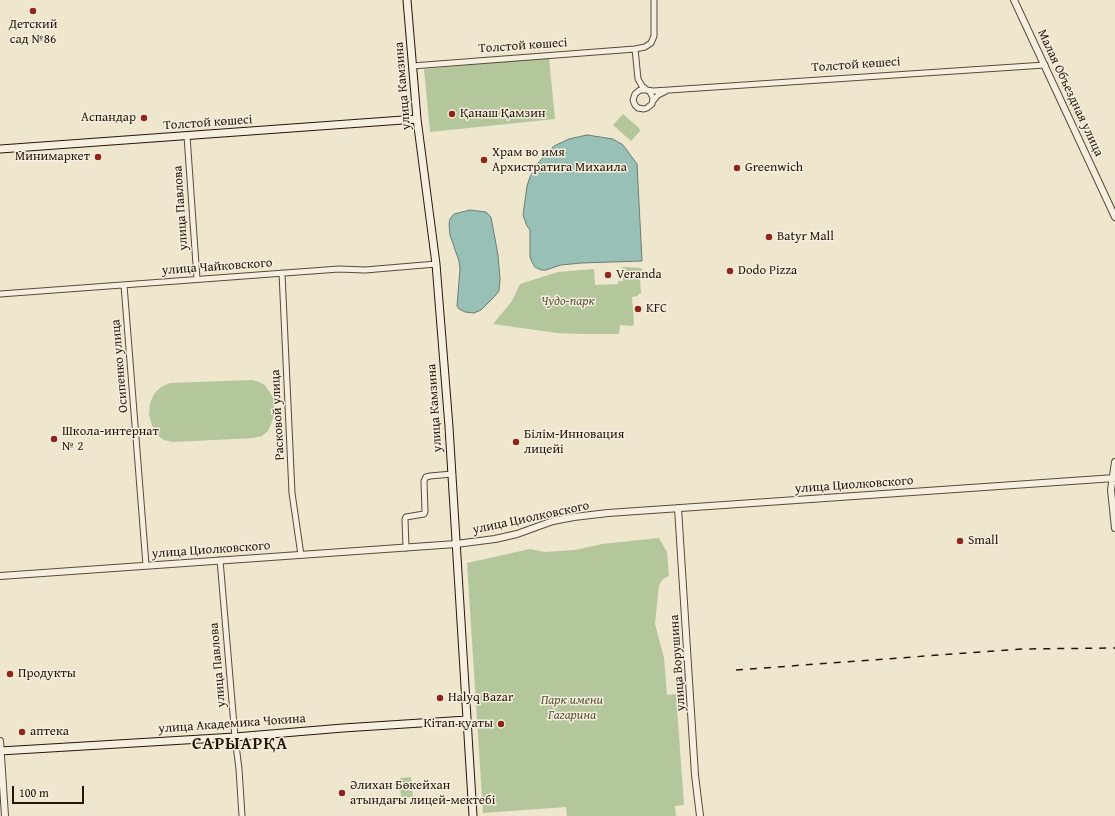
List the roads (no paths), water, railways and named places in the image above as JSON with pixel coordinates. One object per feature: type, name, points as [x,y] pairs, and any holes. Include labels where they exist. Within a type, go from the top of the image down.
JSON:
[{"type":"main road","name":"улица Камзина","points":[[407,0],[417,119],[436,264],[452,474],[473,816]]},
{"type":"main road","name":"Толстой көшесі","points":[[0,149],[417,119]]},
{"type":"main road","name":"улица Академика Чокина","points":[[0,751],[235,737],[350,727],[467,720]]},
{"type":"street","points":[[654,0],[654,36],[651,43],[635,49],[638,87],[635,94],[634,103],[638,108],[647,108],[658,95],[669,90]]},
{"type":"street","name":"Малая Объездная улица","points":[[1014,0],[1115,217]]},
{"type":"street","name":"Толстой көшесі","points":[[412,66],[635,49]]},
{"type":"street","name":"Толстой көшесі","points":[[647,90],[669,90],[1045,65]]},
{"type":"street","points":[[638,79],[642,86],[652,95],[653,101]]},
{"type":"street","points":[[635,94],[640,90],[647,90]]},
{"type":"street","name":"улица Павлова","points":[[187,136],[197,279]]},
{"type":"street","name":"улица Чайковского","points":[[0,294],[339,269],[365,270],[436,264]]},
{"type":"street","name":"Расковой улица","points":[[282,273],[292,493],[300,555]]},
{"type":"street","name":"Осипенко улица","points":[[124,285],[146,565]]},
{"type":"street","points":[[1115,462],[1114,478],[1111,490],[1115,528]]},
{"type":"street","points":[[406,548],[405,519],[424,514],[425,512],[424,481],[430,476],[452,474]]},
{"type":"street","name":"улица Циолковского","points":[[0,576],[406,548],[495,540],[553,521],[574,517],[678,508],[1114,478]]},
{"type":"street","name":"улица Ворушина","points":[[678,508],[695,775],[700,816]]},
{"type":"street","name":"улица Павлова","points":[[220,560],[242,816]]},
{"type":"street","points":[[0,741],[5,816]]},
{"type":"water","points":[[587,135],[613,139],[623,145],[637,164],[642,261],[581,263],[561,265],[546,270],[541,270],[535,267],[530,257],[530,230],[523,215],[527,186],[530,177],[537,164],[554,146],[569,139]]},
{"type":"water","points":[[470,210],[486,212],[491,217],[498,255],[500,279],[499,291],[481,310],[474,313],[465,312],[457,306],[460,269],[459,261],[450,235],[449,224],[450,219],[454,214]]},
{"type":"railway","points":[[736,670],[1021,649],[1115,648]]},
{"type":"place","name":"Детский сад №86","points":[[33,11]]},
{"type":"place","name":"Қанаш Қамзин","points":[[452,114]]},
{"type":"place","name":"Аспандар","points":[[144,118]]},
{"type":"place","name":"Минимаркет","points":[[98,157]]},
{"type":"place","name":"Храм во имя Архистратига Михаила","points":[[484,160]]},
{"type":"place","name":"Greenwich","points":[[737,168]]},
{"type":"place","name":"Batyr Mall","points":[[769,237]]},
{"type":"place","name":"Dodo Pizza","points":[[730,271]]},
{"type":"place","name":"Veranda","points":[[608,275]]},
{"type":"place","name":"KFC","points":[[638,309]]},
{"type":"place","name":"Школа-интернат № 2","points":[[54,439]]},
{"type":"place","name":"Білім-Инновация лицейі","points":[[516,442]]},
{"type":"place","name":"Small","points":[[960,541]]},
{"type":"place","name":"Продукты","points":[[10,674]]},
{"type":"place","name":"Halyq Bazar","points":[[440,698]]},
{"type":"place","name":"Кітап қуаты","points":[[501,724]]},
{"type":"place","name":"аптека","points":[[22,732]]},
{"type":"place","name":"Әлихан Бөкейхан атындағы лицей-мектебі","points":[[342,793]]},
{"type":"district","name":"САРЫАРҚА","points":[[240,745]]},
{"type":"park label","name":"Чудо-парк","points":[[568,302]]},
{"type":"park label","name":"Парк имени Гагарина","points":[[572,708]]}]
